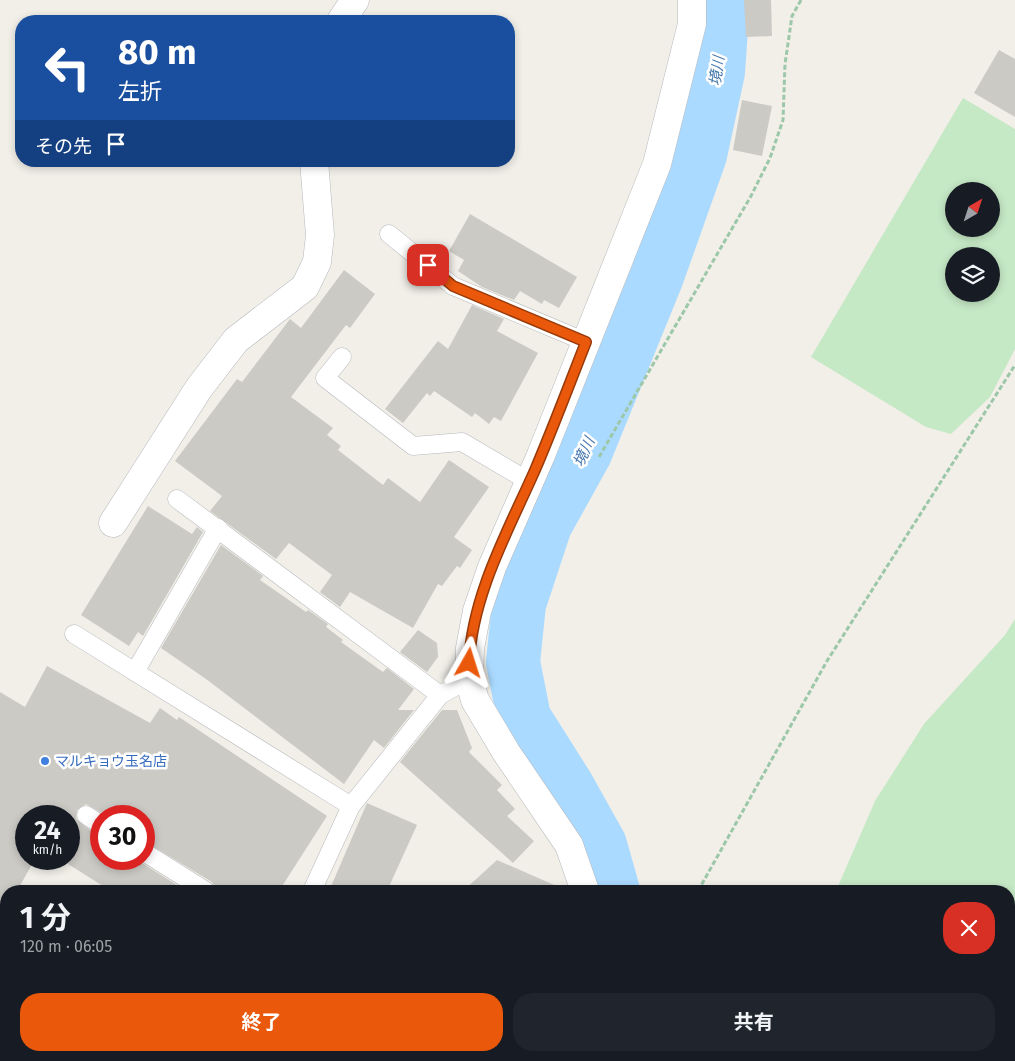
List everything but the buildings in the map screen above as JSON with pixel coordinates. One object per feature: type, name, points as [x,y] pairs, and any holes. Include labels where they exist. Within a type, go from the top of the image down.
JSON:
[{"type":"street","points":[[344,15],[355,0]]},
{"type":"street","points":[[583,885],[569,845],[506,752],[476,700],[469,679],[470,648],[477,611],[492,567],[530,482],[657,164],[692,24],[692,0]]},
{"type":"street","points":[[113,523],[199,388],[236,340],[305,287],[317,262],[320,235],[314,167]]},
{"type":"lane","points":[[389,234],[453,286],[586,342]]},
{"type":"lane","points":[[342,357],[325,378],[413,446],[462,442],[530,482]]},
{"type":"lane","points":[[177,499],[440,695]]},
{"type":"lane","points":[[135,672],[218,528]]},
{"type":"lane","points":[[74,634],[351,806]]},
{"type":"lane","points":[[315,885],[351,806],[440,695],[469,679]]},
{"type":"lane","points":[[86,815],[90,818]]},
{"type":"lane","points":[[155,859],[196,885]]},
{"type":"path","points":[[599,457],[751,196],[770,158],[783,120],[785,64],[792,16],[801,0]]},
{"type":"path","points":[[701,885],[827,661],[1015,365]]},
{"type":"green space","points":[[963,98],[1015,129],[1015,349],[990,397],[951,434],[926,427],[811,357]]},
{"type":"green space","points":[[1015,619],[1015,885],[839,885],[875,801],[924,724],[1005,635]]},
{"type":"waterway","name":"境川","points":[[611,885],[600,845],[567,786],[524,718],[513,662],[519,604],[545,525],[585,453],[657,276],[700,155],[718,72],[723,0]]},
{"type":"place","name":"マルキョウ玉名店","points":[[45,761]]},
{"type":"route","points":[[428,265],[453,286],[586,342],[542,455],[492,567],[477,611],[469,663]]}]
